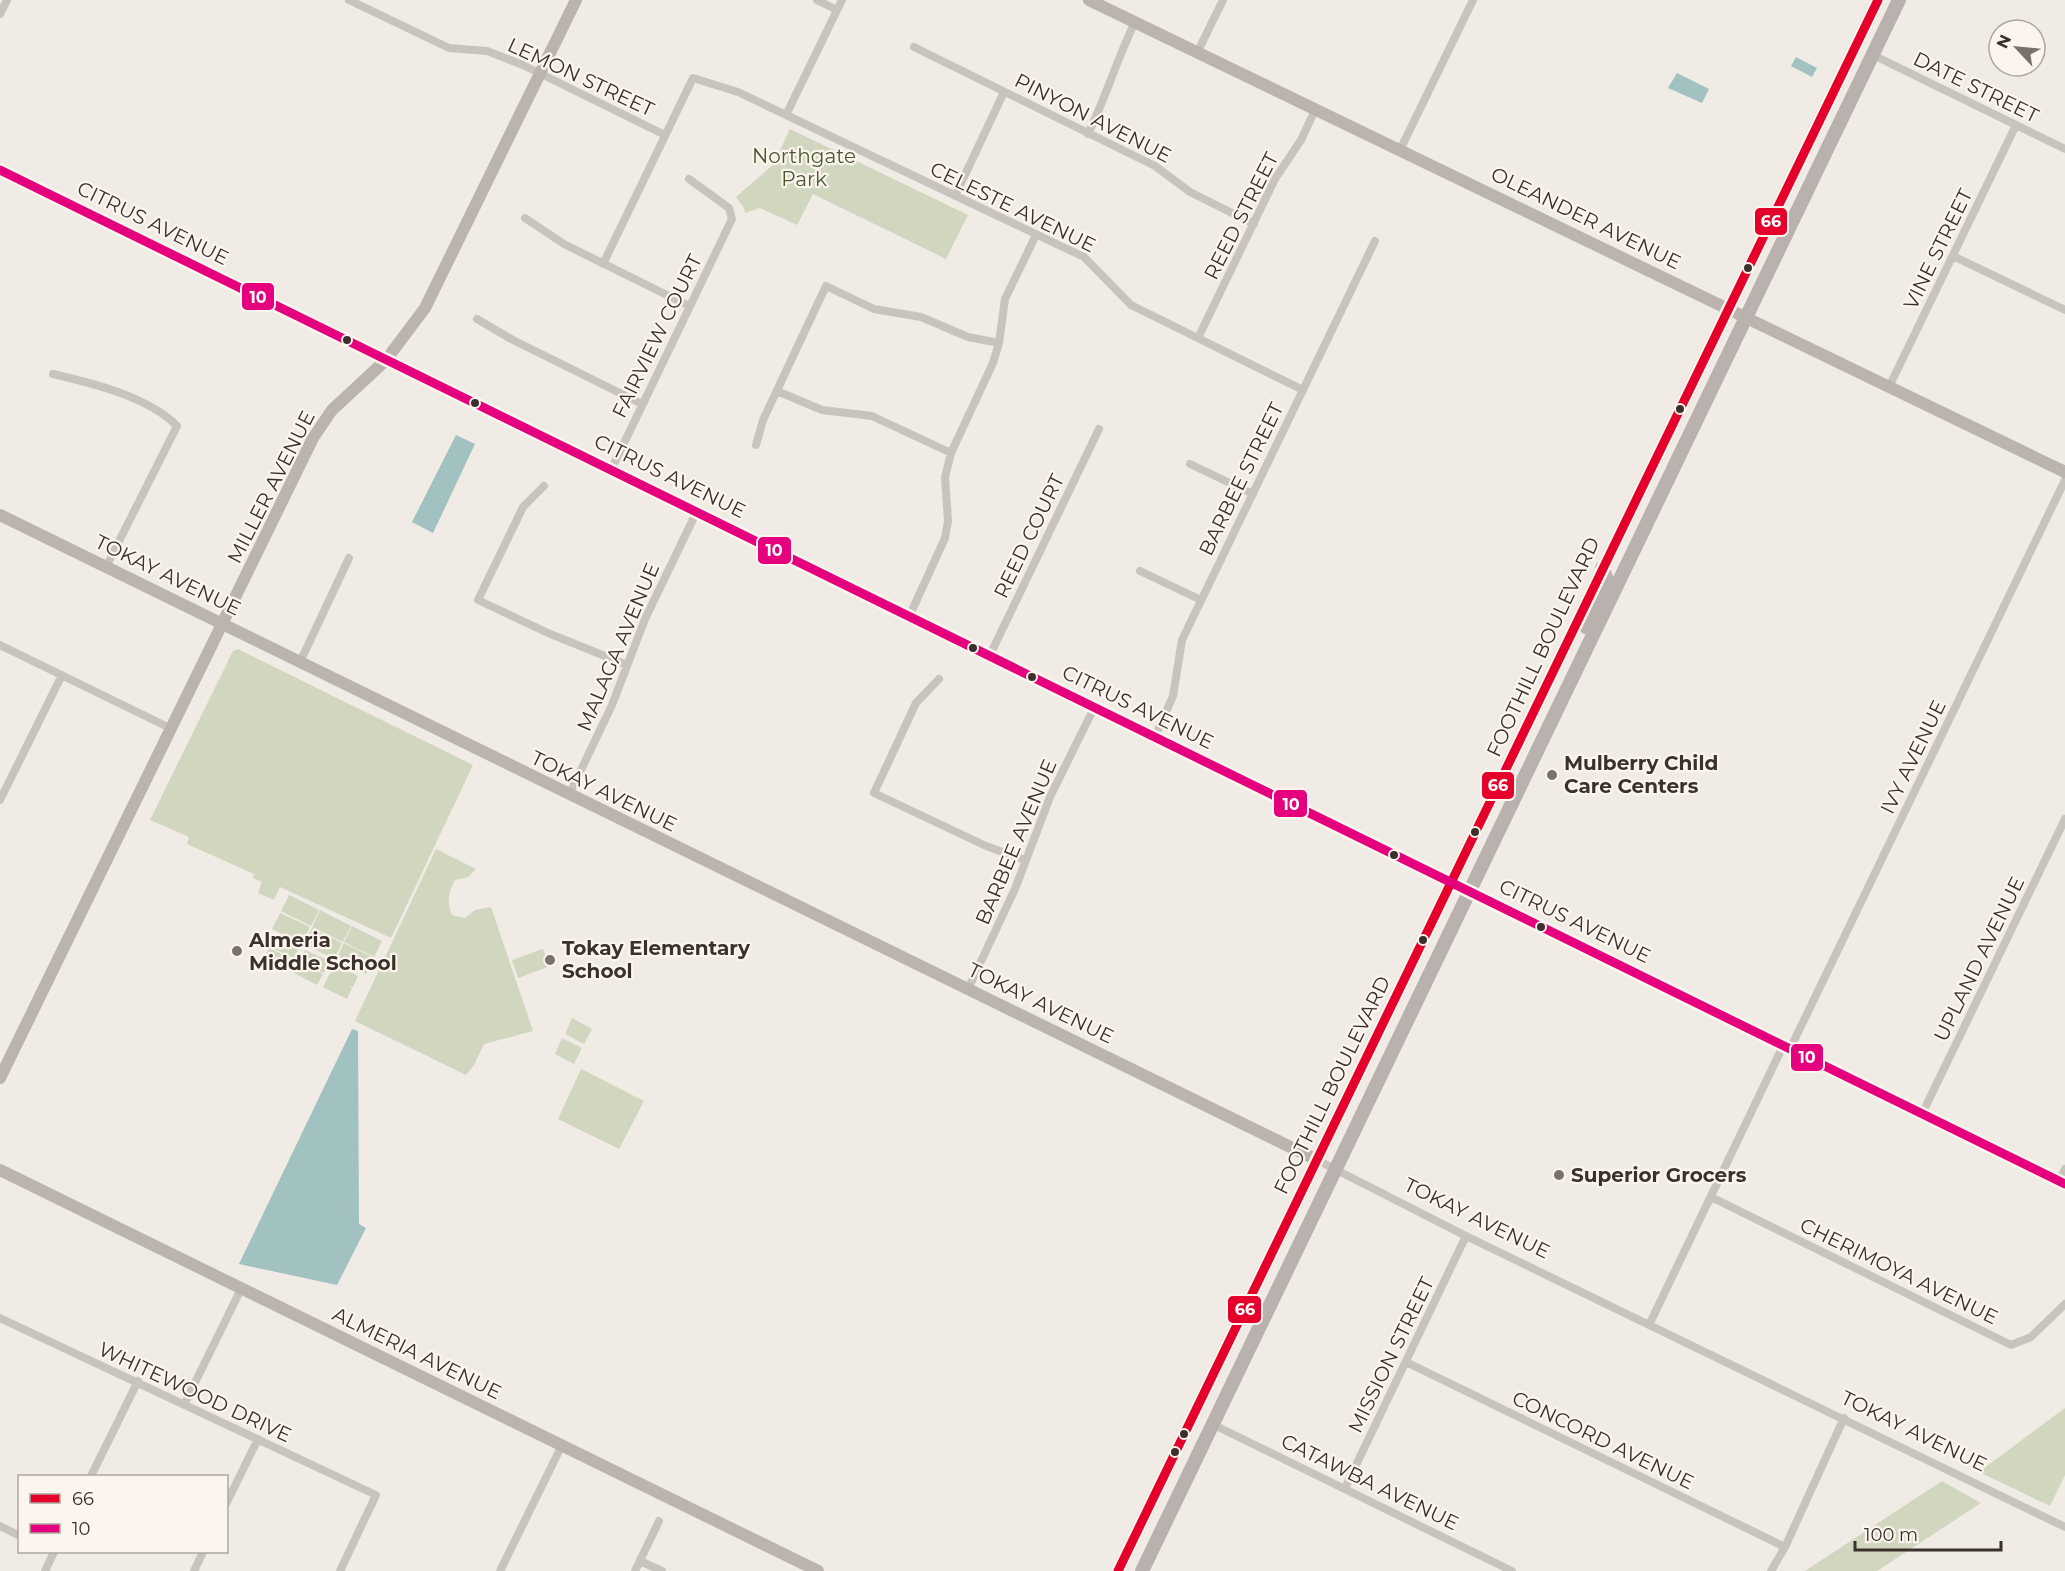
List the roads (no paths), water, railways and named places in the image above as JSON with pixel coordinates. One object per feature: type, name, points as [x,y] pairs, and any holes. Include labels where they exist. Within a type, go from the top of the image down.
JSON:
[{"type":"main road","name":"FOOTHILL BOULEVARD","points":[[1118,1571],[1453,883],[1602,568],[1878,0]]},
{"type":"main road","name":"FOOTHILL BOULEVARD","points":[[1142,1571],[1899,0]]},
{"type":"main road","points":[[1577,666],[1576,648],[1605,584],[1606,577],[1602,568]]},
{"type":"street","points":[[0,14],[7,0]]},
{"type":"street","name":"LEMON STREET","points":[[349,0],[449,48],[487,51],[540,74],[665,135]]},
{"type":"street","name":"MILLER AVENUE","points":[[0,1078],[313,438],[332,410],[386,360],[425,308],[576,0]]},
{"type":"street","points":[[818,0],[837,10]]},
{"type":"street","points":[[786,115],[842,0]]},
{"type":"street","name":"OLEANDER AVENUE","points":[[1089,0],[2065,472]]},
{"type":"street","points":[[1197,53],[1223,0]]},
{"type":"street","points":[[1400,150],[1473,0]]},
{"type":"street","points":[[1088,134],[1104,100],[1119,55],[1135,22]]},
{"type":"street","name":"PINYON AVENUE","points":[[914,47],[1155,166],[1190,192],[1254,224]]},
{"type":"street","name":"DATE STREET","points":[[1873,55],[2065,149]]},
{"type":"street","name":"CELESTE AVENUE","points":[[665,135],[693,78],[738,92],[1084,257],[1131,305],[1303,390]]},
{"type":"street","points":[[955,196],[1004,92]]},
{"type":"street","name":"REED STREET","points":[[1198,338],[1275,179],[1301,140],[1315,110]]},
{"type":"street","name":"VINE STREET","points":[[1889,387],[2016,125]]},
{"type":"street","points":[[603,264],[665,135]]},
{"type":"street","name":"CITRUS AVENUE","points":[[0,170],[386,360],[612,468],[989,657],[1469,890],[2062,1183]]},
{"type":"street","name":"FAIRVIEW COURT","points":[[612,468],[732,219],[729,207],[689,178]]},
{"type":"street","points":[[525,218],[564,244],[690,306]]},
{"type":"street","points":[[909,617],[945,538],[948,521],[945,477],[951,453],[993,363],[999,343],[1005,299],[1036,235]]},
{"type":"street","name":"BARBEE STREET","points":[[1155,737],[1173,696],[1182,640],[1375,241]]},
{"type":"street","points":[[1953,256],[2065,310]]},
{"type":"street","points":[[756,444],[763,420],[826,286],[874,309],[921,317],[968,337],[999,343]]},
{"type":"street","points":[[477,319],[511,339],[642,404]]},
{"type":"street","points":[[53,374],[118,392],[168,416],[177,426],[106,567]]},
{"type":"street","points":[[777,391],[822,410],[872,416],[951,453]]},
{"type":"street","name":"REED COURT","points":[[989,657],[1099,429]]},
{"type":"street","points":[[1190,464],[1253,494]]},
{"type":"street","name":"IVY AVENUE","points":[[1650,1323],[2065,480]]},
{"type":"street","points":[[544,486],[523,507],[478,600],[548,633],[627,665]]},
{"type":"street","name":"MALAGA AVENUE","points":[[569,795],[599,735],[645,619],[697,511]]},
{"type":"street","name":"TOKAY AVENUE","points":[[0,515],[1317,1160],[1466,1236],[1650,1323],[2065,1527]]},
{"type":"street","points":[[300,662],[349,558]]},
{"type":"street","points":[[1140,571],[1201,600]]},
{"type":"street","points":[[0,645],[172,729]]},
{"type":"street","points":[[0,800],[62,675]]},
{"type":"street","points":[[939,679],[916,703],[874,793],[986,846],[1025,860]]},
{"type":"street","name":"BARBEE AVENUE","points":[[968,989],[1015,889],[1050,797],[1094,708]]},
{"type":"street","points":[[0,777],[9,781]]},
{"type":"street","name":"UPLAND AVENUE","points":[[1922,1113],[2065,819]]},
{"type":"street","points":[[2062,1183],[2065,1168]]},
{"type":"street","name":"ALMERIA AVENUE","points":[[0,1170],[818,1571]]},
{"type":"street","name":"CHERIMOYA AVENUE","points":[[1711,1197],[2011,1344],[2031,1337],[2065,1304]]},
{"type":"street","name":"MISSION STREET","points":[[1345,1488],[1466,1236]]},
{"type":"street","points":[[185,1403],[241,1289]]},
{"type":"street","name":"WHITEWOOD DRIVE","points":[[0,1318],[112,1373],[138,1381],[376,1495],[340,1571]]},
{"type":"street","name":"CONCORD AVENUE","points":[[1406,1362],[1785,1547]]},
{"type":"street","points":[[91,1475],[138,1381]]},
{"type":"street","points":[[1771,1571],[1785,1547],[1844,1418]]},
{"type":"street","name":"CATAWBA AVENUE","points":[[1212,1424],[1512,1571]]},
{"type":"street","points":[[228,1500],[258,1439]]},
{"type":"street","points":[[500,1571],[562,1445]]},
{"type":"street","points":[[635,1571],[659,1521]]},
{"type":"street","points":[[0,1526],[18,1535]]},
{"type":"street","points":[[45,1571],[53,1553]]},
{"type":"street","points":[[194,1571],[202,1553]]},
{"type":"street","points":[[640,1561],[662,1571]]},
{"type":"water","points":[[1796,57],[1817,68],[1812,77],[1791,66]]},
{"type":"water","points":[[1677,73],[1709,89],[1702,103],[1668,88]]},
{"type":"water","points":[[456,435],[475,444],[433,533],[412,522]]},
{"type":"water","points":[[352,1029],[358,1031],[359,1224],[366,1228],[337,1285],[239,1264]]},
{"type":"place","name":"Mulberry Child Care Centers","points":[[1552,775]]},
{"type":"place","name":"Almeria Middle School","points":[[237,951]]},
{"type":"place","name":"Tokay Elementary School","points":[[550,960]]},
{"type":"place","name":"Superior Grocers","points":[[1559,1175]]},
{"type":"park label","name":"Northgate Park","points":[[804,168]]}]
